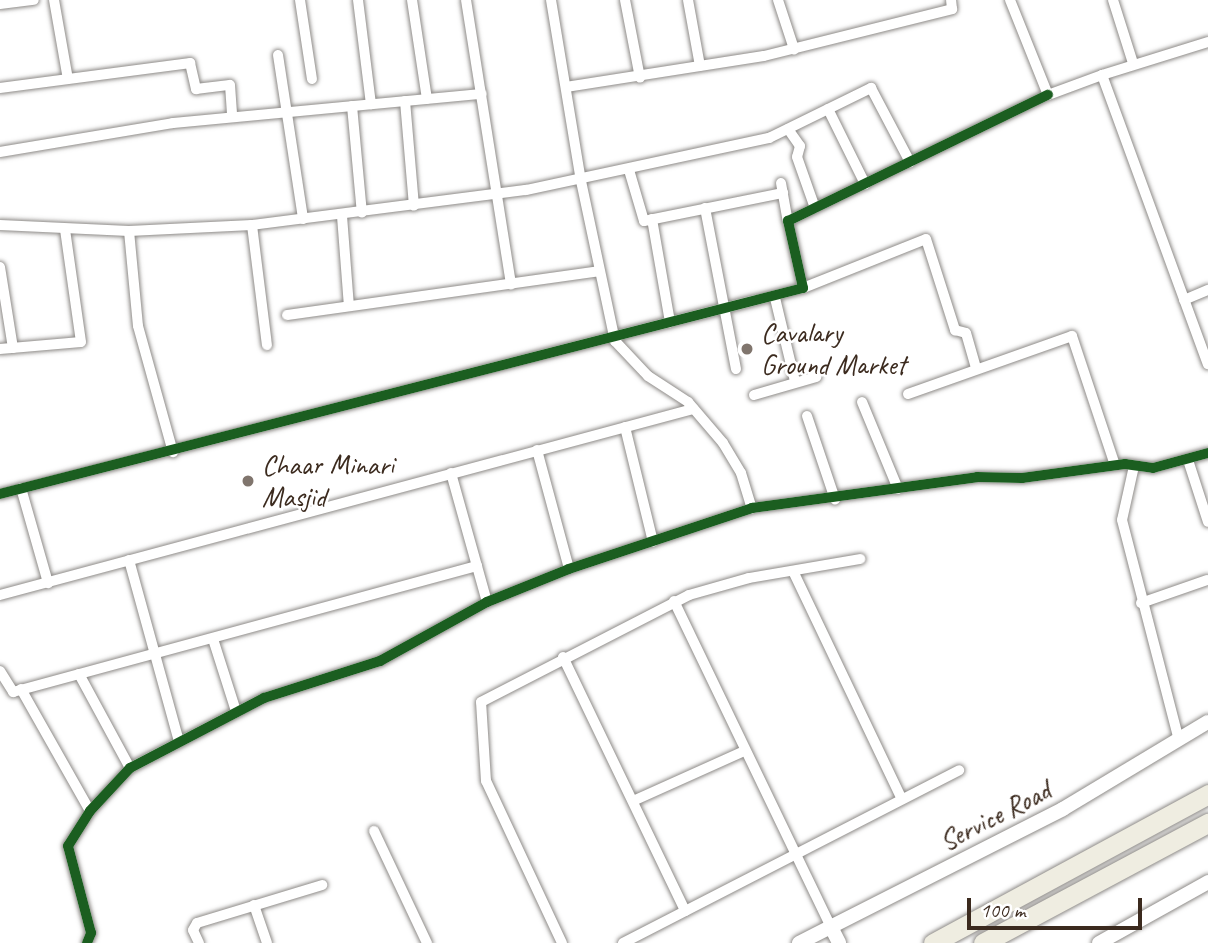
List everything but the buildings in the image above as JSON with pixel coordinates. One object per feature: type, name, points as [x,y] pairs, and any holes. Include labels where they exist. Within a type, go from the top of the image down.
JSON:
[{"type":"highway","points":[[933,943],[1208,794]]},
{"type":"highway","points":[[983,943],[1208,823]]},
{"type":"street","points":[[0,4],[34,0]]},
{"type":"street","points":[[54,0],[68,79]]},
{"type":"street","points":[[300,0],[312,79]]},
{"type":"street","points":[[358,0],[371,104]]},
{"type":"street","points":[[412,0],[427,99]]},
{"type":"street","points":[[466,0],[512,284]]},
{"type":"street","points":[[551,0],[581,181],[614,335],[648,376],[693,409],[723,443],[741,473],[752,508]]},
{"type":"street","points":[[625,0],[640,78]]},
{"type":"street","points":[[688,0],[700,66]]},
{"type":"street","points":[[778,0],[794,49]]},
{"type":"street","points":[[566,87],[640,78],[794,49],[952,9],[951,0]]},
{"type":"street","points":[[1010,0],[1048,95]]},
{"type":"street","points":[[1113,0],[1133,63]]},
{"type":"street","points":[[788,221],[1048,95],[1133,63],[1208,42]]},
{"type":"street","points":[[278,55],[303,219]]},
{"type":"street","points":[[0,89],[190,63],[196,89],[230,85],[232,117]]},
{"type":"street","points":[[1101,75],[1208,364]]},
{"type":"street","points":[[0,225],[129,231],[252,225],[362,214],[581,181],[769,138],[871,88],[910,162]]},
{"type":"street","points":[[0,152],[232,117],[482,94]]},
{"type":"street","points":[[405,101],[414,206]]},
{"type":"street","points":[[352,106],[362,214]]},
{"type":"street","points":[[828,109],[865,184]]},
{"type":"street","points":[[788,129],[800,146],[797,157],[815,208]]},
{"type":"street","points":[[629,170],[640,220],[705,208],[782,188],[803,288]]},
{"type":"street","points":[[705,208],[722,310],[736,369]]},
{"type":"street","points":[[342,216],[349,306]]},
{"type":"street","points":[[652,219],[670,322]]},
{"type":"street","points":[[252,225],[267,345]]},
{"type":"street","points":[[0,349],[81,342],[65,229]]},
{"type":"street","points":[[129,231],[138,326],[173,452]]},
{"type":"street","points":[[0,494],[173,452],[614,335],[775,298],[926,239],[955,330],[966,333],[976,368]]},
{"type":"street","points":[[0,268],[13,348]]},
{"type":"street","points":[[287,315],[599,271]]},
{"type":"street","points":[[1184,300],[1208,290]]},
{"type":"street","points":[[775,298],[795,381]]},
{"type":"street","points":[[908,394],[1072,336],[1115,464]]},
{"type":"street","points":[[754,394],[816,377]]},
{"type":"street","points":[[862,402],[898,489]]},
{"type":"street","points":[[0,595],[693,409]]},
{"type":"street","points":[[807,416],[835,499]]},
{"type":"street","points":[[625,427],[653,542]]},
{"type":"street","points":[[537,450],[569,569]]},
{"type":"street","points":[[88,943],[91,933],[68,846],[90,811],[130,768],[264,698],[380,660],[487,602],[569,569],[752,508],[1115,464],[1153,468],[1208,453]]},
{"type":"street","points":[[1188,460],[1208,522]]},
{"type":"street","points":[[1134,467],[1122,520],[1178,741]]},
{"type":"street","points":[[451,473],[487,602]]},
{"type":"street","points":[[21,488],[48,583]]},
{"type":"street","points":[[562,943],[486,781],[481,702],[674,601],[749,578],[860,559]]},
{"type":"street","points":[[130,560],[152,655],[179,741]]},
{"type":"street","points":[[0,671],[9,691],[21,689],[477,566]]},
{"type":"street","points":[[793,571],[901,797]]},
{"type":"street","points":[[1141,603],[1207,580]]},
{"type":"street","points":[[674,601],[793,855],[839,943]]},
{"type":"street","points":[[213,639],[236,711]]},
{"type":"street","points":[[563,657],[685,911]]},
{"type":"street","points":[[79,674],[130,768]]},
{"type":"street","points":[[21,689],[90,811]]},
{"type":"street","name":"Service Road","points":[[799,943],[1063,810],[1208,722]]},
{"type":"street","points":[[633,801],[744,751]]},
{"type":"street","points":[[623,943],[901,797],[959,770]]},
{"type":"street","points":[[374,831],[427,943]]},
{"type":"street","points":[[1099,943],[1208,882]]},
{"type":"street","points":[[199,943],[194,924],[322,885]]},
{"type":"street","points":[[254,905],[267,943]]},
{"type":"cycle path","points":[[0,494],[803,288],[788,221],[1048,95]]},
{"type":"cycle path","points":[[87,943],[91,933],[68,846],[90,811],[130,768],[264,698],[380,661],[487,602],[569,569],[752,508],[977,477],[1022,478],[1125,464],[1153,468],[1208,453]]},
{"type":"place","name":"Cavalary Ground Market","points":[[747,349]]},
{"type":"place","name":"Chaar Minari Masjid","points":[[248,481]]}]
